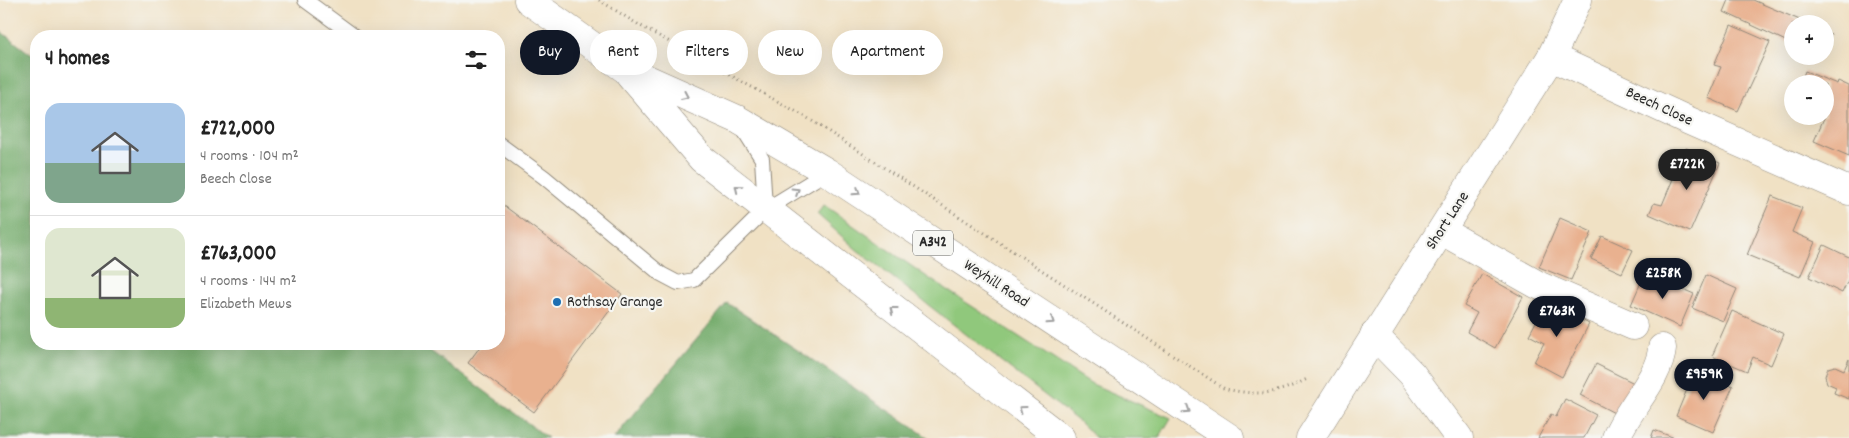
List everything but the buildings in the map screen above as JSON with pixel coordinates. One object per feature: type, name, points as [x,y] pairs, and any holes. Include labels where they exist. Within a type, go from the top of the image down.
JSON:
[{"type":"main road","name":"Weyhill Road","points":[[528,0],[590,44]]},
{"type":"main road","name":"Short Lane","points":[[1310,438],[1374,334],[1442,231],[1551,57],[1578,0]]},
{"type":"main road","name":"Beech Close","points":[[1551,57],[1685,119],[1849,191]]},
{"type":"main road","name":"Weyhill Road","points":[[630,75],[702,159],[765,210],[1061,438]]},
{"type":"main road","name":"Weyhill Road","points":[[639,75],[737,118],[826,172],[1230,438]]},
{"type":"main road","points":[[1442,231],[1538,285],[1634,326]]},
{"type":"main road","points":[[1374,334],[1412,374],[1459,438]]},
{"type":"main road","points":[[1616,438],[1661,361],[1662,348]]},
{"type":"lane","points":[[305,0],[346,30]]},
{"type":"lane","points":[[737,118],[762,159],[765,210]]},
{"type":"lane","points":[[505,148],[544,177],[661,274],[678,284],[694,280],[765,210],[826,172]]},
{"type":"path","points":[[599,0],[639,25],[806,116],[1225,389],[1252,394],[1279,392],[1308,378],[1314,371]]},
{"type":"green space","points":[[0,31],[30,54],[30,350],[429,350],[548,438],[0,438]]},
{"type":"green space","points":[[824,205],[930,279],[1092,384],[1171,418],[1159,438],[1096,438],[1078,421],[856,249],[817,214]]},
{"type":"green space","points":[[727,303],[929,438],[614,438]]},
{"type":"place","name":"Rothsay Grange","points":[[557,302]]}]
